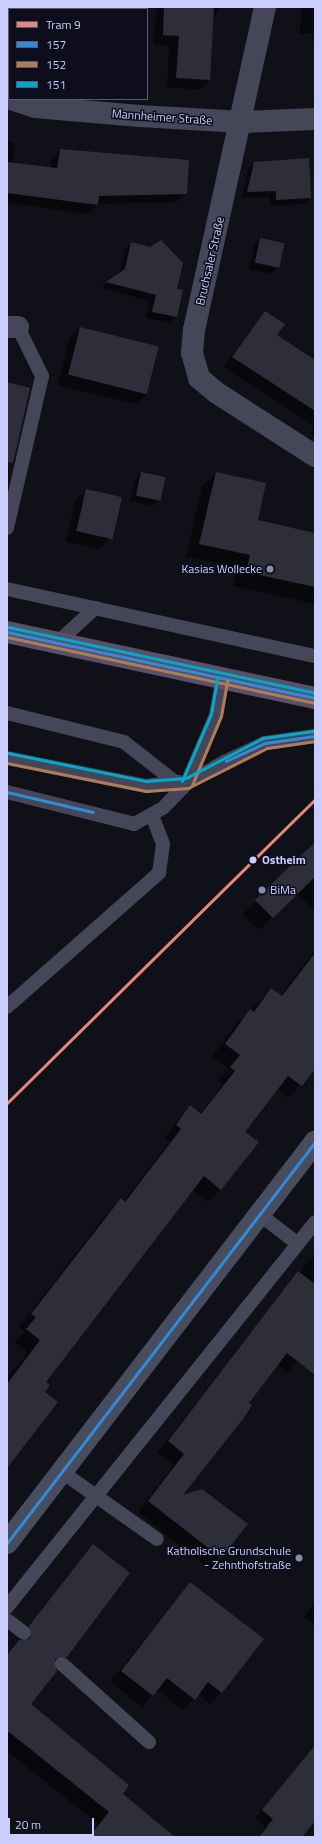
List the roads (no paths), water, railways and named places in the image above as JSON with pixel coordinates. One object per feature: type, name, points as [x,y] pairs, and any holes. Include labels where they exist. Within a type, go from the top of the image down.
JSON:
[{"type":"main road","points":[[7,632],[222,680],[315,698]]},
{"type":"main road","points":[[7,1543],[315,1142]]},
{"type":"street","name":"Bruchsaler Straße","points":[[265,7],[242,122],[194,330],[192,353],[200,378],[217,393],[315,456]]},
{"type":"street","name":"Mannheimer Straße","points":[[16,100],[41,107],[242,122],[315,119]]},
{"type":"lane","points":[[7,528],[42,376],[13,327]]},
{"type":"lane","points":[[7,589],[315,656]]},
{"type":"lane","points":[[57,643],[94,608]]},
{"type":"lane","points":[[7,792],[134,824],[152,815],[181,782],[216,715],[222,680]]},
{"type":"lane","points":[[7,713],[124,742],[181,782]]},
{"type":"lane","points":[[7,758],[146,786],[181,782],[265,743],[315,736]]},
{"type":"lane","points":[[7,1007],[159,873],[163,844],[152,815]]},
{"type":"lane","points":[[259,1214],[298,1244]]},
{"type":"lane","points":[[7,1607],[95,1495],[315,1222]]},
{"type":"lane","points":[[62,1472],[157,1539]]},
{"type":"lane","points":[[7,1620],[24,1633]]},
{"type":"lane","points":[[62,1664],[149,1742]]},
{"type":"tram line","name":"9","points":[[7,1103],[315,799]]},
{"type":"place","name":"Kasias Wollecke","points":[[270,569]]},
{"type":"place","name":"Ostheim","points":[[253,860]]},
{"type":"place","name":"BiMa","points":[[262,890]]},
{"type":"place","name":"Katholische Grundschule - Zehnthofstraße","points":[[299,1558]]}]
